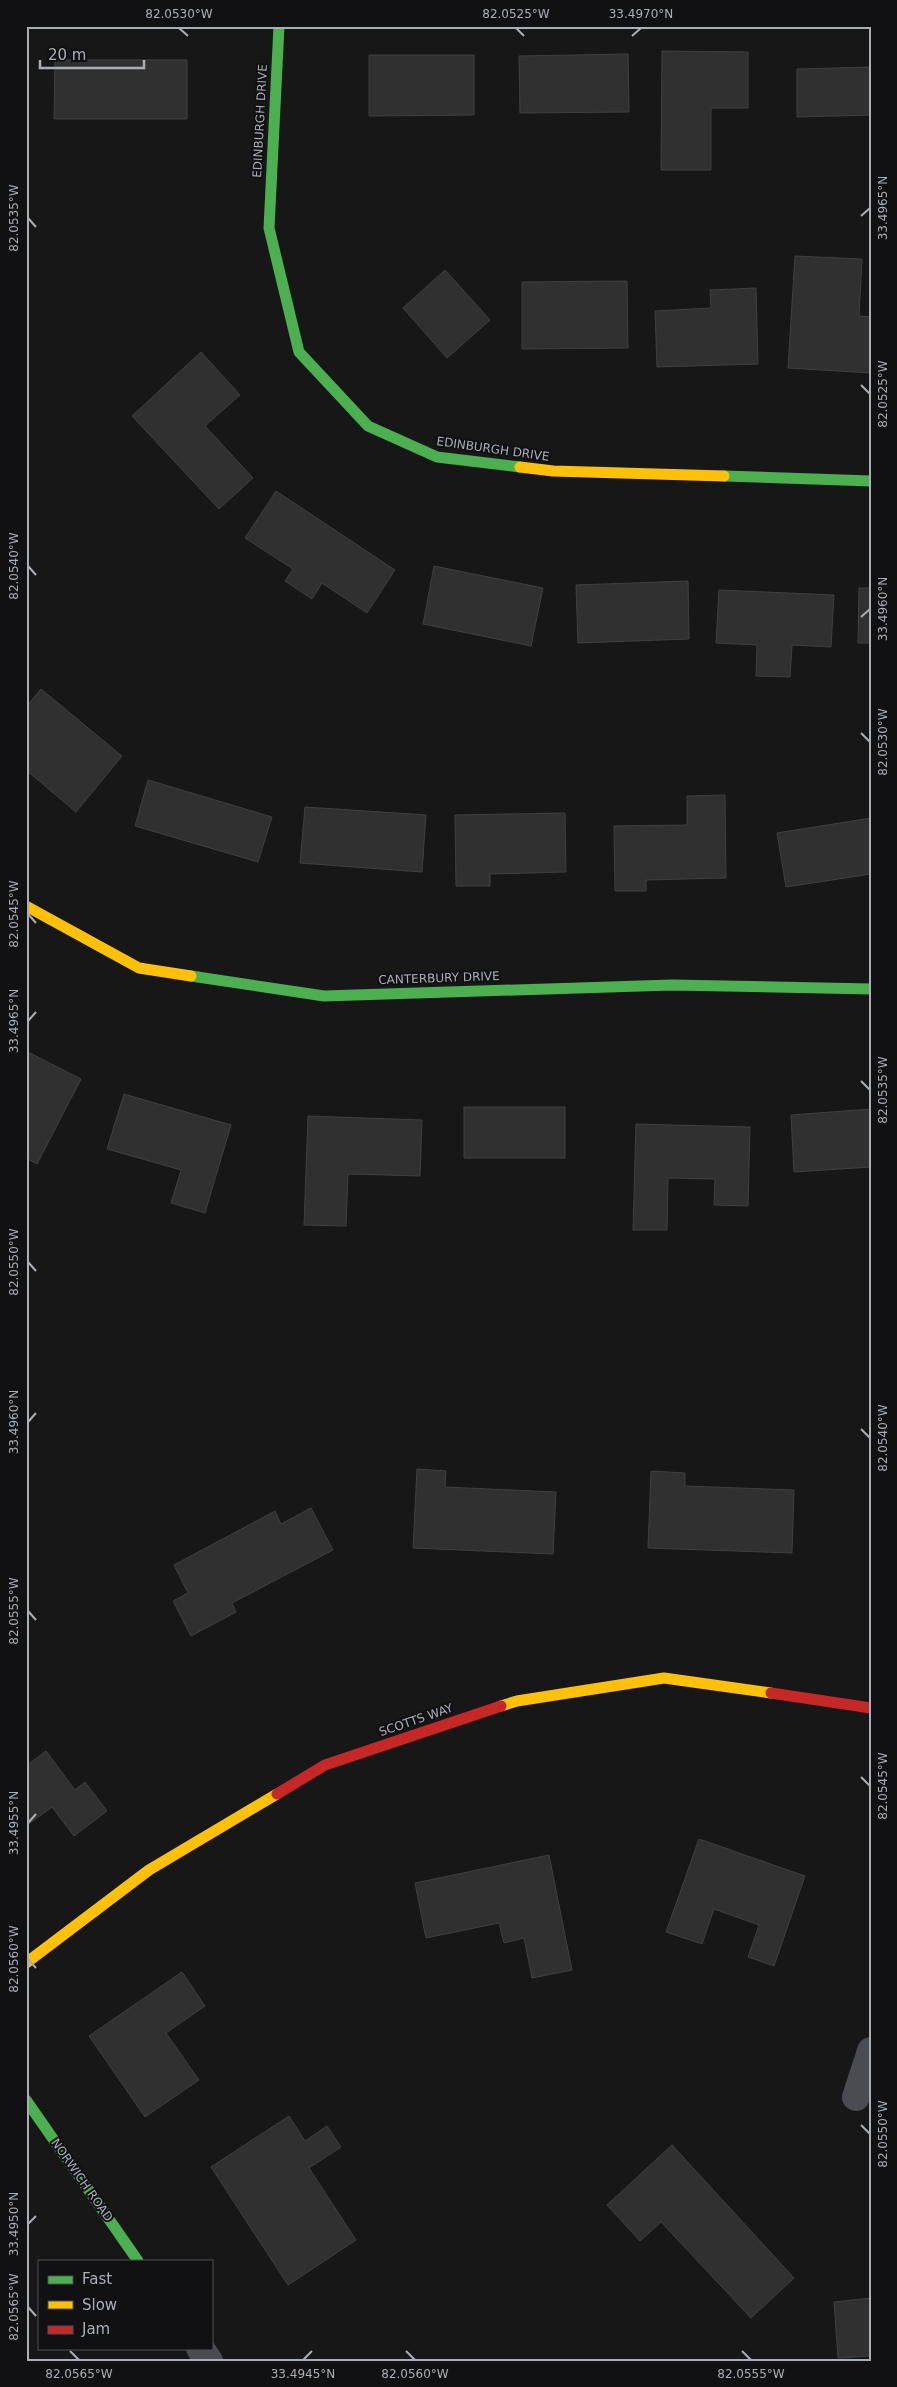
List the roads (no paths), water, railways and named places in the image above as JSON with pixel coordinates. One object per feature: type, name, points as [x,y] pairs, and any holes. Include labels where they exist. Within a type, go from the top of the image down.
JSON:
[{"type":"street","name":"EDINBURGH DRIVE","points":[[279,26],[269,228],[299,352],[368,426],[437,457],[553,471],[871,481]]},
{"type":"street","name":"CANTERBURY DRIVE","points":[[26,906],[139,968],[324,996],[672,985],[871,989]]},
{"type":"street","name":"SCOTTS WAY","points":[[26,1963],[149,1870],[325,1765],[516,1701],[664,1678],[871,1708]]},
{"type":"street","points":[[856,2097],[871,2051]]},
{"type":"street","name":"NORWICH ROAD","points":[[26,2100],[137,2260]]},
{"type":"street","points":[[201,2350],[208,2361]]}]
